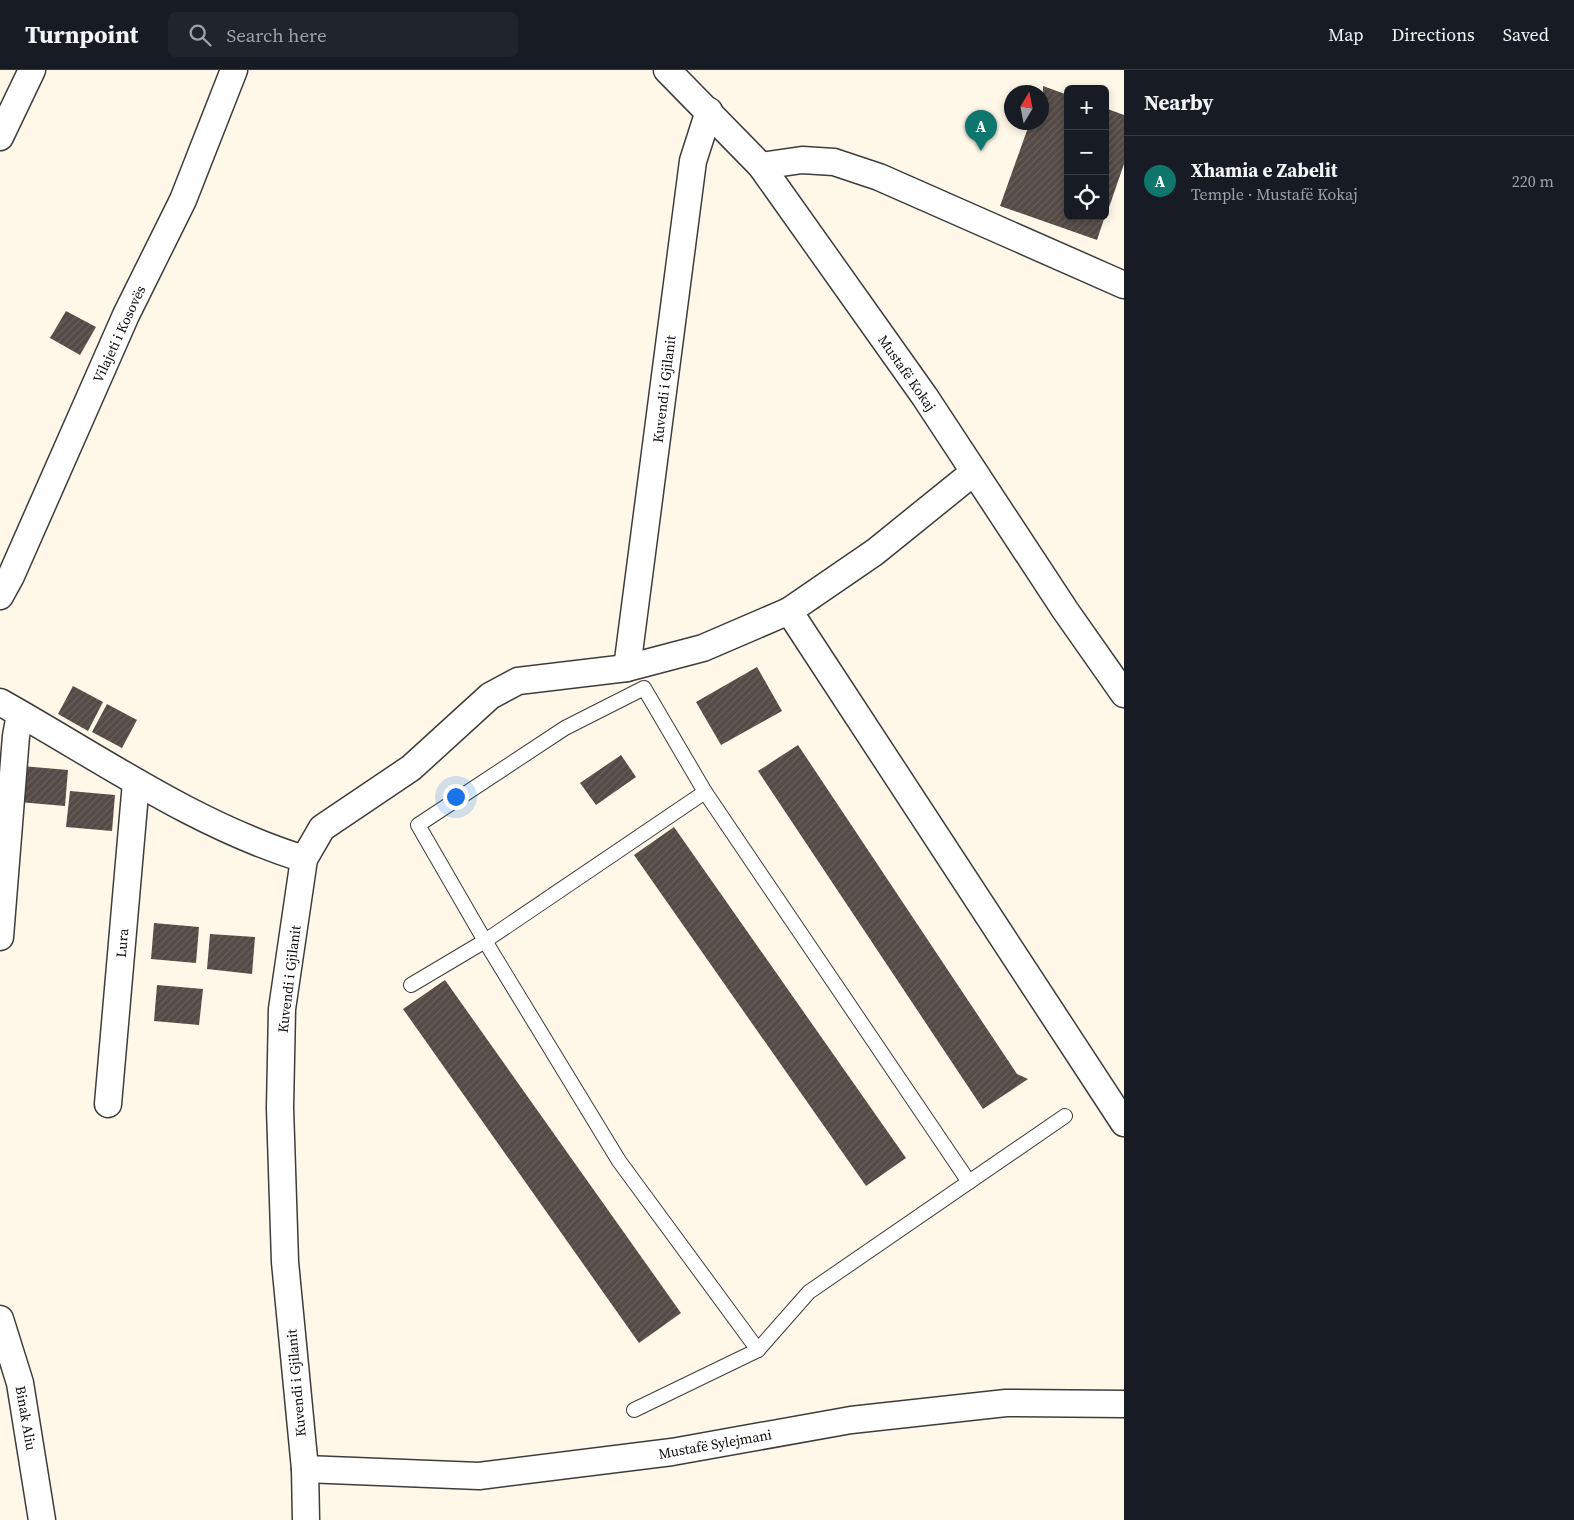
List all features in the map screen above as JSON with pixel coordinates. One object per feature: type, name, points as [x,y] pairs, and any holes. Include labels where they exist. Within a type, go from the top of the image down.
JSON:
[{"type":"street","points":[[0,137],[32,70]]},
{"type":"street","name":"Vilajeti i Kosovës","points":[[0,596],[11,576],[126,315],[184,200],[234,70]]},
{"type":"street","name":"Mustafë Kokaj","points":[[680,74],[709,111],[761,166],[925,397],[1065,610],[1124,694]]},
{"type":"street","name":"Kuvendi i Gjilanit","points":[[306,1520],[304,1469],[285,1262],[280,1108],[282,1009],[304,860],[322,828],[411,768],[490,696],[518,681],[636,678],[693,161],[709,111]]},
{"type":"street","points":[[761,166],[802,160],[834,162],[879,177],[1124,285]]},
{"type":"street","points":[[636,678],[789,611],[875,552],[974,472]]},
{"type":"street","points":[[789,611],[1124,1123]]},
{"type":"street","points":[[10,708],[136,782],[218,827],[273,850],[304,860]]},
{"type":"street","points":[[0,937],[16,736],[10,708]]},
{"type":"street","name":"Lura","points":[[108,1104],[136,782]]},
{"type":"street","name":"Binak Aliu","points":[[0,1319],[20,1383],[42,1520]]},
{"type":"street","name":"Mustafë Sylejmani","points":[[304,1469],[479,1476],[672,1452],[851,1420],[958,1408],[1006,1403],[1124,1404]]},
{"type":"lane","points":[[758,1350],[619,1161],[485,941],[418,825],[565,728],[636,678],[704,792],[969,1182]]},
{"type":"lane","points":[[412,985],[485,941],[704,792]]},
{"type":"lane","points":[[634,1410],[758,1350],[809,1292],[1064,1116]]},
{"type":"building","points":[[1049,88],[1064,94],[1064,220],[1104,220],[1097,240],[1000,206],[1027,130],[1049,130]]},
{"type":"building","points":[[1109,109],[1124,115],[1124,164],[1109,207]]},
{"type":"building","points":[[66,311],[96,327],[80,355],[50,338]]},
{"type":"building","points":[[757,667],[782,711],[721,745],[696,702]]},
{"type":"building","points":[[73,686],[103,702],[88,731],[58,714]]},
{"type":"building","points":[[107,704],[137,720],[122,748],[92,732]]},
{"type":"building","points":[[798,745],[1017,1074],[1028,1079],[983,1109],[758,771]]},
{"type":"building","points":[[621,755],[636,777],[596,805],[580,783]]},
{"type":"building","points":[[22,766],[68,770],[65,806],[19,802]]},
{"type":"building","points":[[70,791],[115,795],[112,831],[66,827]]},
{"type":"building","points":[[674,827],[906,1158],[866,1186],[634,855]]},
{"type":"building","points":[[154,923],[199,927],[196,963],[151,959]]},
{"type":"building","points":[[210,934],[255,937],[252,974],[207,969]]},
{"type":"building","points":[[445,980],[681,1313],[639,1343],[403,1009]]},
{"type":"building","points":[[157,985],[203,989],[199,1025],[154,1021]]},
{"type":"place","name":"Xhamia e Zabelit","points":[[981,151]]}]
